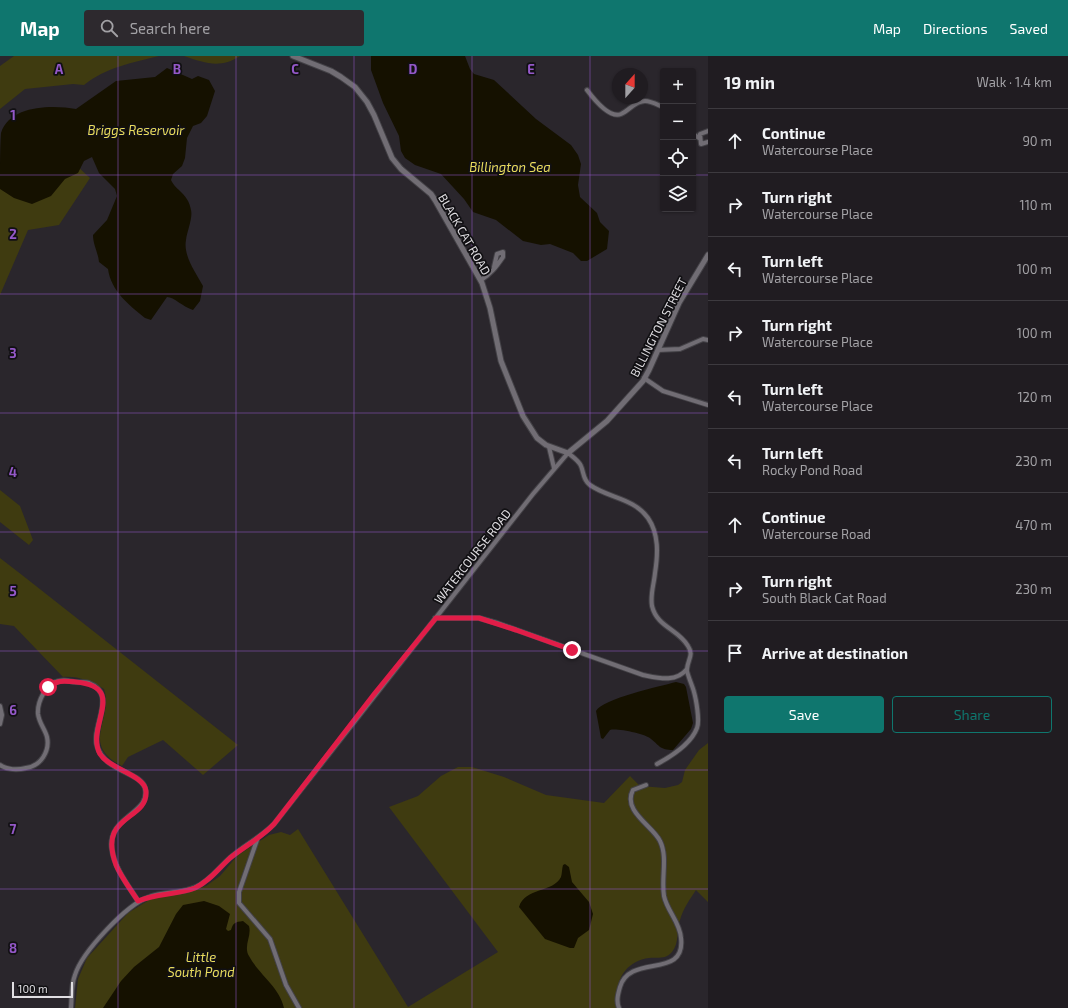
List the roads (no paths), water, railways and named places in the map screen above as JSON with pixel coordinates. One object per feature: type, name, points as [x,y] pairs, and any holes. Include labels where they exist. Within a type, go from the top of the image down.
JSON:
[{"type":"street","name":"BLACK CAT ROAD","points":[[293,56],[331,71],[360,92],[374,115],[392,158],[401,169],[435,200],[481,280],[490,308],[505,376],[529,426],[537,438],[549,447],[575,458],[581,466],[584,477],[590,484],[635,506],[650,522],[657,540],[655,573],[651,596],[652,607],[661,623],[681,637],[689,647],[691,655],[687,669],[696,699],[698,727],[690,739],[673,755],[658,764]]},
{"type":"street","points":[[587,90],[599,106],[616,115],[621,114],[640,101],[651,102],[660,106]]},
{"type":"street","points":[[699,138],[700,134],[708,131]]},
{"type":"street","points":[[696,136],[699,138],[701,144],[708,142]]},
{"type":"street","name":"BILLINGTON STREET","points":[[568,454],[607,421],[633,394],[644,378],[679,303],[708,255]]},
{"type":"street","points":[[481,280],[492,274],[494,267]]},
{"type":"street","points":[[658,350],[680,349],[703,340],[708,340]]},
{"type":"street","points":[[644,378],[663,391],[708,405]]},
{"type":"street","points":[[549,447],[554,468]]},
{"type":"street","name":"WATERCOURSE ROAD","points":[[258,840],[274,824],[375,693],[554,468],[568,454]]},
{"type":"street","points":[[436,618],[479,618],[643,675],[668,678],[683,674],[687,669]]},
{"type":"street","points":[[0,765],[9,769],[23,769],[35,766],[42,760],[46,753],[47,740],[39,720],[39,705],[48,687],[54,682],[60,680],[89,683],[100,691],[104,706],[95,738],[100,754],[113,766],[143,783],[146,789],[146,797],[139,808],[117,825],[112,836],[112,849],[116,866],[138,901]]},
{"type":"street","points":[[0,706],[2,715],[0,724]]},
{"type":"street","points":[[618,1008],[618,994],[620,985],[626,975],[635,970],[649,966],[664,965],[673,961],[681,949],[679,930],[664,897],[662,848],[656,835],[639,818],[632,802],[633,790],[646,785]]},
{"type":"street","points":[[71,1008],[73,981],[80,964],[96,941],[138,901],[158,894],[194,888],[213,876],[232,857],[258,840]]},
{"type":"street","points":[[258,840],[239,892],[239,903],[270,939],[286,985],[299,1008]]},
{"type":"water","name":"Billington Sea","points":[[371,56],[465,56],[470,69],[474,74],[494,80],[536,119],[571,145],[578,155],[581,164],[578,185],[580,197],[597,213],[600,222],[609,231],[607,249],[587,261],[581,261],[573,253],[550,244],[541,245],[523,241],[496,220],[473,212],[464,199],[441,174],[415,165],[405,158],[401,151],[399,136],[383,103],[371,70]]},
{"type":"water","name":"Briggs Reservoir","points":[[167,68],[192,79],[198,76],[209,80],[215,91],[207,116],[201,123],[193,126],[187,138],[185,158],[182,166],[173,174],[171,180],[185,196],[191,210],[186,240],[186,252],[203,286],[200,301],[193,310],[170,297],[167,297],[151,320],[145,318],[122,297],[113,284],[108,269],[99,262],[93,235],[107,220],[117,196],[115,189],[99,173],[92,157],[84,161],[78,173],[65,179],[51,196],[32,204],[14,198],[0,189],[1,133],[6,124],[13,117],[22,112],[44,107],[76,109],[116,81],[155,77]]},
{"type":"water","points":[[676,682],[684,684],[686,687],[693,723],[691,729],[673,750],[658,746],[648,737],[638,733],[610,730],[603,739],[601,738],[596,711],[601,706],[620,698]]},
{"type":"water","points":[[565,864],[569,867],[572,882],[589,902],[593,914],[589,930],[578,938],[574,948],[545,939],[519,907],[527,896],[552,886],[557,882],[561,877],[563,865]]},
{"type":"water","name":"Little South Pond","points":[[204,901],[219,906],[230,914],[226,929],[228,931],[231,930],[235,923],[238,922],[243,921],[249,926],[250,930],[247,952],[253,963],[278,993],[284,1008],[103,1008],[121,981],[134,967],[159,947],[176,914],[183,905]]}]
